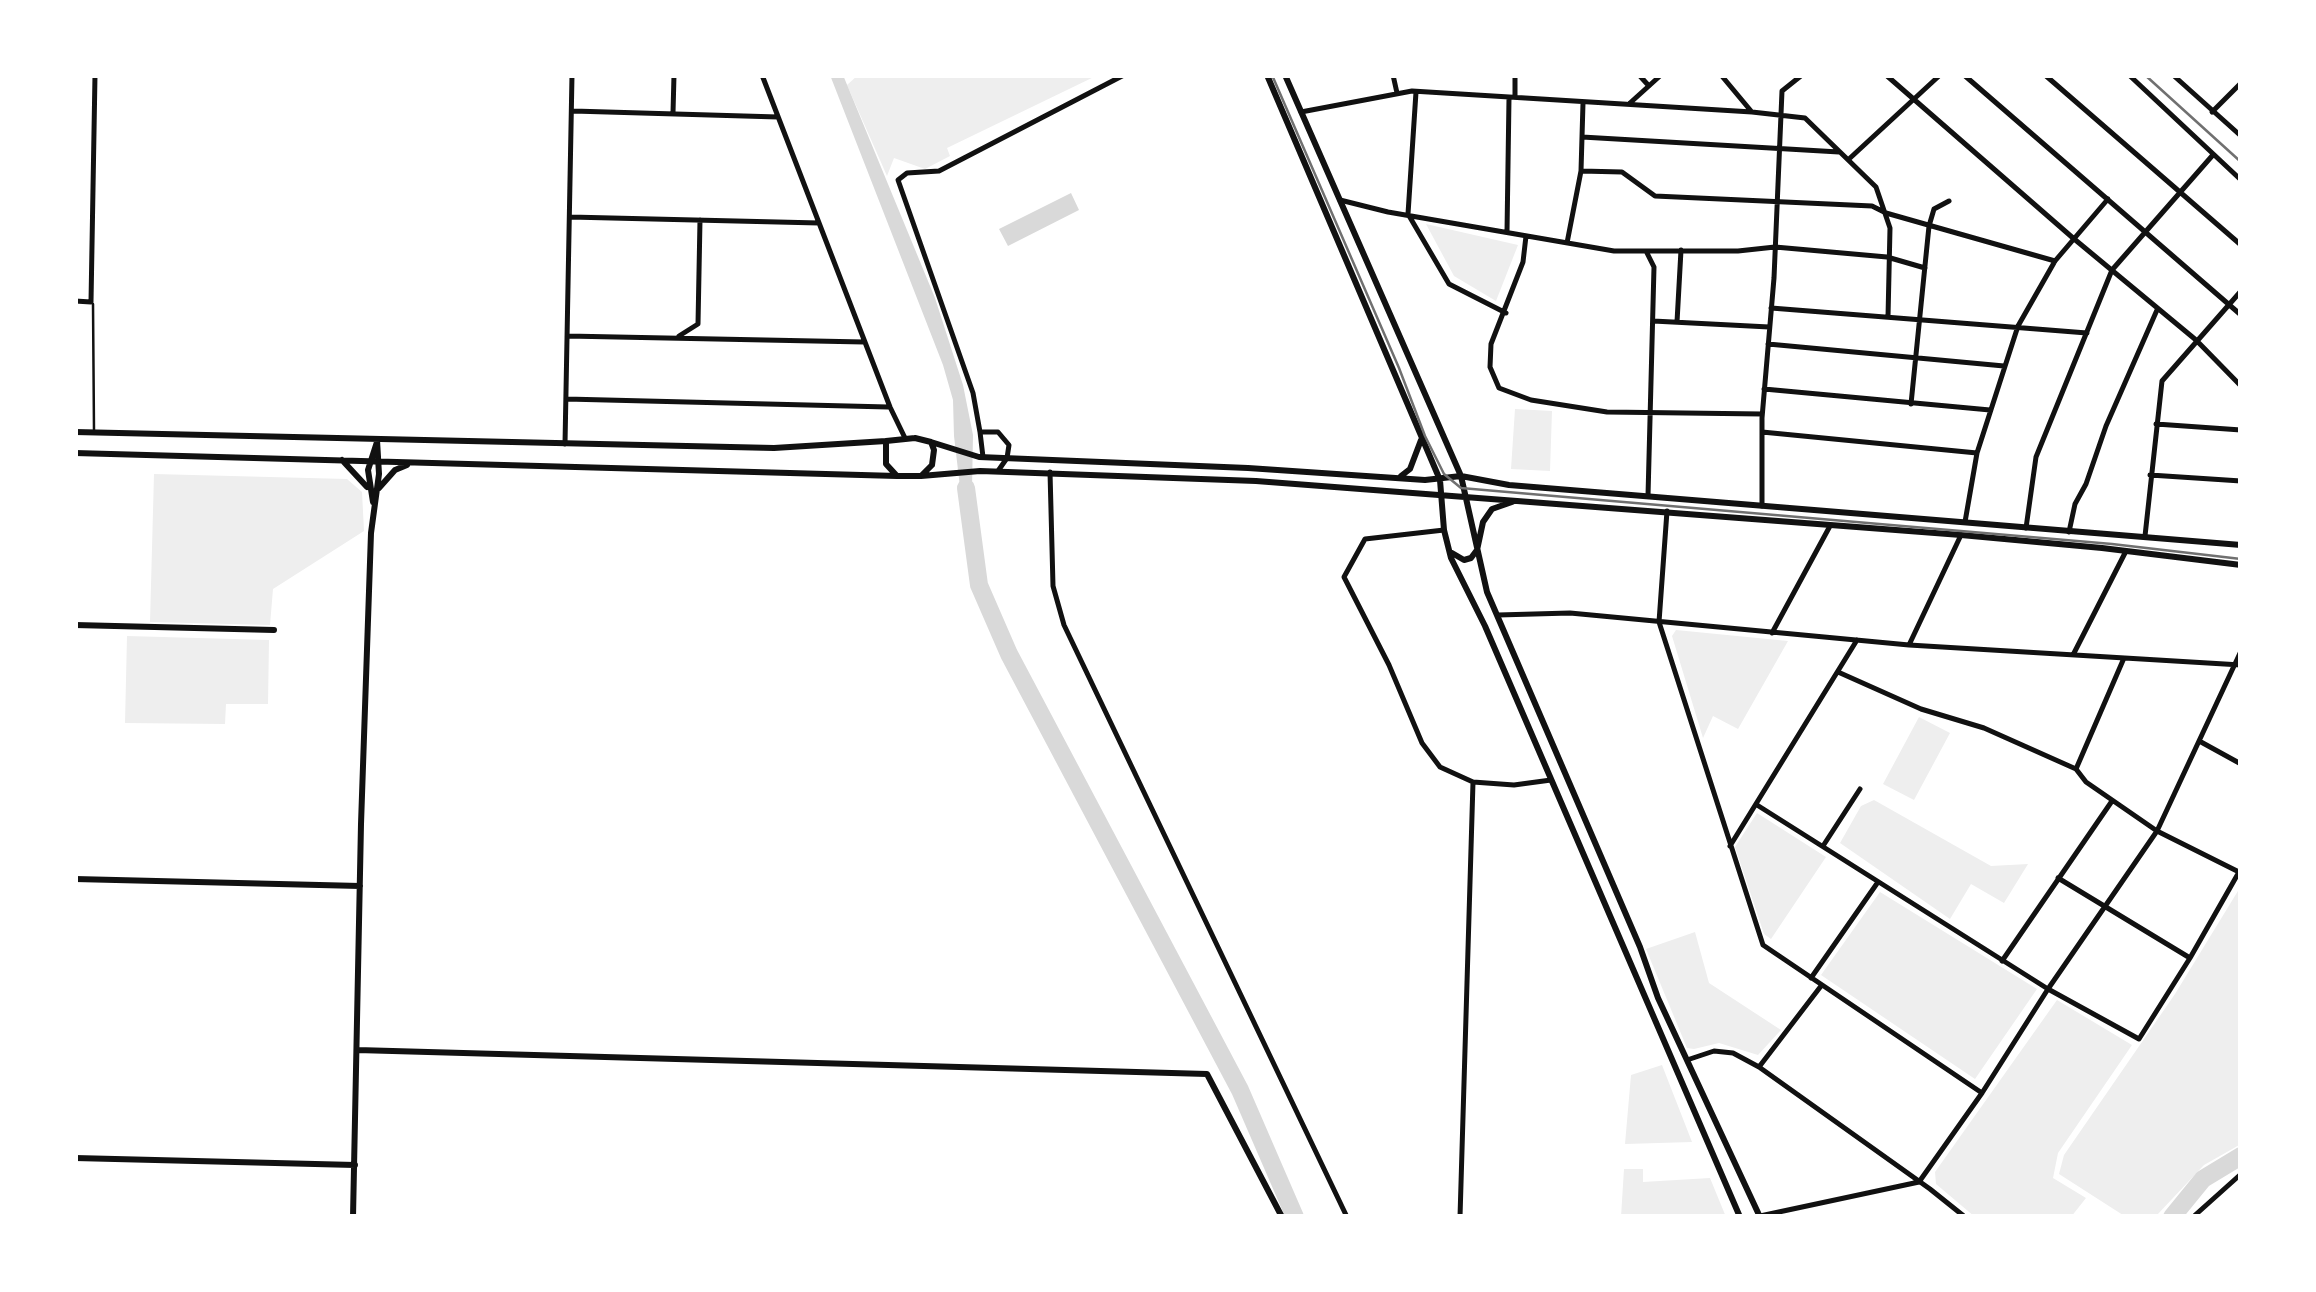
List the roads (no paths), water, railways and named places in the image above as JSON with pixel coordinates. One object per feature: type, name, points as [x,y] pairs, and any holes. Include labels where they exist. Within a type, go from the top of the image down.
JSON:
[{"type":"street","points":[[75,301],[92,302],[96,75]]},
{"type":"street","points":[[565,444],[572,75]]},
{"type":"street","points":[[673,114],[674,75]]},
{"type":"street","points":[[762,75],[905,438]]},
{"type":"street","points":[[981,457],[973,393],[898,180],[907,173],[939,171],[1124,75]]},
{"type":"street","points":[[1267,75],[1440,480],[1448,548],[1740,1217]]},
{"type":"street","points":[[1285,75],[1462,476],[1487,592],[1686,1060],[1759,1217],[1918,1182],[2157,831],[2239,665],[2241,651]]},
{"type":"street","points":[[1393,75],[1397,92]]},
{"type":"street","points":[[1507,232],[1515,75]]},
{"type":"street","points":[[1638,75],[1649,86]]},
{"type":"street","points":[[1628,105],[1661,75]]},
{"type":"street","points":[[1721,75],[1752,112]]},
{"type":"street","points":[[1762,506],[1762,414],[1782,91],[1802,75]]},
{"type":"street","points":[[1886,75],[2156,310],[2196,340],[2241,386]]},
{"type":"street","points":[[1849,159],[1940,75]]},
{"type":"street","points":[[1964,75],[2241,315]]},
{"type":"street","points":[[2045,75],[2241,244]]},
{"type":"street","points":[[2129,75],[2241,180]]},
{"type":"street","points":[[2173,75],[2240,133]]},
{"type":"street","points":[[2212,112],[2241,83]]},
{"type":"street","points":[[1301,112],[1397,92],[1416,92],[1805,118],[1876,187],[1890,228],[1888,317]]},
{"type":"street","points":[[1416,92],[1408,214],[1450,284],[1506,313]]},
{"type":"street","points":[[1567,244],[1580,170],[1583,103]]},
{"type":"street","points":[[573,110],[778,117]]},
{"type":"street","points":[[1582,137],[1842,152]]},
{"type":"street","points":[[2026,528],[2036,457],[2112,270],[2212,156]]},
{"type":"street","points":[[1580,170],[1622,172],[1656,196],[1872,206],[1886,214],[2054,262]]},
{"type":"street","points":[[1964,522],[1978,453],[2018,327],[2054,262],[2108,199]]},
{"type":"street","points":[[1340,200],[1388,212],[1614,251],[1738,251],[1775,247],[1892,258],[1925,268]]},
{"type":"street","points":[[1911,404],[1928,226],[1934,209],[1949,201]]},
{"type":"street","points":[[570,217],[820,223]]},
{"type":"street","points":[[676,338],[698,324],[700,220]]},
{"type":"street","points":[[1526,236],[1523,262],[1491,344],[1490,367],[1499,388],[1531,400],[1607,412],[1762,414]]},
{"type":"street","points":[[1646,250],[1654,266],[1648,496]]},
{"type":"street","points":[[1677,322],[1681,250]]},
{"type":"street","points":[[2145,536],[2162,381],[2241,291]]},
{"type":"street","points":[[1771,308],[2086,333]]},
{"type":"street","points":[[2069,532],[2075,504],[2156,310]]},
{"type":"street","points":[[1653,321],[1769,327]]},
{"type":"street","points":[[567,336],[866,342]]},
{"type":"street","points":[[1768,344],[2004,366]]},
{"type":"street","points":[[1764,389],[1991,410]]},
{"type":"street","points":[[566,399],[890,407]]},
{"type":"street","points":[[2156,424],[2241,430]]},
{"type":"street","points":[[75,432],[774,448],[905,438],[981,457],[1440,480],[1462,476],[1509,485],[2241,545]]},
{"type":"street","points":[[980,432],[998,432],[1009,445],[1007,458],[998,471]]},
{"type":"street","points":[[1762,432],[1978,453]]},
{"type":"street","points":[[1400,478],[1410,469],[1422,439]]},
{"type":"street","points":[[353,1217],[373,503],[368,460],[377,440]]},
{"type":"street","points":[[373,489],[379,461],[377,440]]},
{"type":"street","points":[[886,441],[886,464],[898,476]]},
{"type":"street","points":[[920,476],[932,465],[931,442]]},
{"type":"street","points":[[75,453],[898,476],[980,470],[1204,478],[1961,535],[2241,566]]},
{"type":"street","points":[[340,459],[373,489]]},
{"type":"street","points":[[373,489],[395,470],[413,462]]},
{"type":"street","points":[[1050,472],[1053,586],[1064,625],[1346,1217]]},
{"type":"street","points":[[2150,475],[2241,482]]},
{"type":"street","points":[[1448,548],[1456,558],[1471,558],[1477,550],[1483,522],[1492,509],[1518,500]]},
{"type":"street","points":[[1668,511],[1659,622],[1763,945],[1982,1093]]},
{"type":"street","points":[[1772,633],[1831,524]]},
{"type":"street","points":[[1444,530],[1366,539],[1344,578],[1389,665],[1422,743],[1440,767],[1473,782],[1514,785],[1551,780]]},
{"type":"street","points":[[1909,644],[1961,535]]},
{"type":"street","points":[[2073,654],[2125,553]]},
{"type":"street","points":[[1498,615],[1570,613],[1857,640],[2239,665]]},
{"type":"street","points":[[75,625],[274,630]]},
{"type":"street","points":[[1730,846],[1857,640]]},
{"type":"street","points":[[2076,769],[2124,658]]},
{"type":"street","points":[[1757,805],[2002,961],[2139,1039],[2190,958],[2239,872],[2157,831],[2086,782],[2076,769],[1984,728],[1921,709],[1838,672]]},
{"type":"street","points":[[2201,742],[2241,764]]},
{"type":"street","points":[[1460,1217],[1473,782]]},
{"type":"street","points":[[1824,846],[1860,789]]},
{"type":"street","points":[[2002,961],[2112,801]]},
{"type":"street","points":[[2058,878],[2190,958]]},
{"type":"street","points":[[75,879],[360,886]]},
{"type":"street","points":[[1811,978],[1878,882]]},
{"type":"street","points":[[1759,1067],[1822,985]]},
{"type":"street","points":[[357,1050],[1207,1074],[1282,1217]]},
{"type":"street","points":[[1686,1060],[1714,1052],[1733,1054],[1759,1067],[1965,1217]]},
{"type":"street","points":[[75,1158],[356,1165]]},
{"type":"street","points":[[2193,1217],[2241,1174]]},
{"type":"lane","points":[[92,302],[94,432]]},
{"type":"waterway","points":[[966,488],[979,585],[1009,654],[1240,1090],[1295,1217]]},
{"type":"waterway","points":[[2172,1217],[2203,1179],[2241,1156]]},
{"type":"tram line","points":[[1272,75],[1425,436],[1444,474],[1461,488],[2112,544],[2241,559]]},
{"type":"railway","points":[[2145,75],[2241,162]]}]
